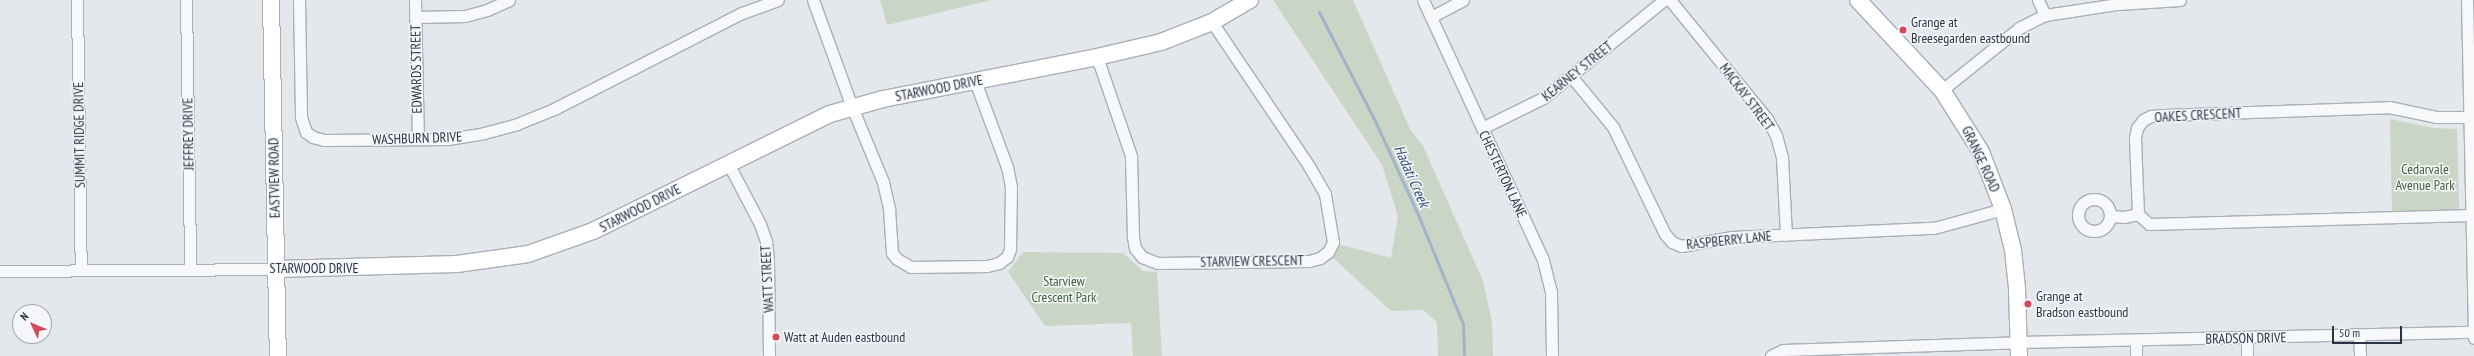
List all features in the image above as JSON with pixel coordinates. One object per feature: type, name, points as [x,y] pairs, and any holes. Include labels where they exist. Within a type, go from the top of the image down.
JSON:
[{"type":"street","name":"SUMMIT RIDGE DRIVE","points":[[77,0],[81,270]]},
{"type":"street","name":"JEFFREY DRIVE","points":[[186,0],[190,268]]},
{"type":"street","name":"EASTVIEW ROAD","points":[[271,0],[278,356]]},
{"type":"street","name":"WASHBURN DRIVE","points":[[298,0],[301,117],[306,132],[313,137],[324,140],[466,137],[528,121],[742,13],[778,0]]},
{"type":"street","name":"EDWARDS STREET","points":[[415,0],[418,139]]},
{"type":"street","points":[[415,17],[471,14],[487,10],[510,0]]},
{"type":"street","points":[[813,0],[852,107],[883,182],[889,209],[890,245],[897,259],[912,267],[987,266],[999,263],[1007,257],[1010,249],[1011,187],[1007,167],[975,81]]},
{"type":"street","name":"STARWOOD DRIVE","points":[[0,271],[190,268],[276,269],[457,264],[528,254],[593,231],[810,123],[852,107],[1097,57],[1161,42],[1212,22],[1250,0]]},
{"type":"street","name":"CHESTERTON LANE","points":[[1423,0],[1548,275],[1552,356]]},
{"type":"street","points":[[1431,17],[1463,0]]},
{"type":"street","name":"KEARNEY STREET","points":[[1482,128],[1533,105],[1664,0]]},
{"type":"street","name":"MACKAY STREET","points":[[1670,0],[1767,119],[1776,135],[1782,157],[1786,235]]},
{"type":"street","points":[[2038,0],[2045,14]]},
{"type":"street","points":[[1942,90],[2019,28],[2045,14],[2118,4],[2180,0]]},
{"type":"street","points":[[2467,0],[2471,117],[2471,215],[2474,338]]},
{"type":"street","name":"GRANGE ROAD","points":[[1860,1],[1942,90],[1981,152],[2003,209],[2013,250],[2019,349]]},
{"type":"street","name":"STARVIEW CRESCENT","points":[[1097,57],[1131,156],[1133,237],[1135,248],[1142,257],[1158,263],[1309,261],[1320,258],[1328,252],[1333,242],[1325,194],[1309,166],[1212,22]]},
{"type":"street","name":"RASPBERRY LANE","points":[[1571,76],[1621,139],[1665,234],[1672,242],[1681,246],[1691,246],[1732,238],[1934,228],[2003,209]]},
{"type":"street","name":"OAKES CRESCENT","points":[[2138,214],[2135,138],[2137,128],[2143,120],[2151,116],[2389,107],[2436,117],[2471,117]]},
{"type":"street","name":"WATT STREET","points":[[728,163],[760,224],[766,241],[768,260],[769,356]]},
{"type":"street","points":[[2111,216],[2124,217],[2138,214],[2149,224],[2158,225],[2471,215]]},
{"type":"street","name":"BRADSON DRIVE","points":[[1771,356],[1783,350],[1887,351],[2019,349],[2136,340],[2474,332]]},
{"type":"street","points":[[2359,335],[2360,356]]},
{"type":"street","points":[[2247,338],[2247,356]]},
{"type":"street","points":[[2136,340],[2136,356]]},
{"type":"green space","points":[[880,0],[992,0],[887,25]]},
{"type":"green space","points":[[1273,0],[1353,0],[1410,129],[1423,146],[1483,281],[1492,321],[1493,356],[1438,356],[1437,322],[1423,310],[1391,311],[1332,257],[1338,244],[1391,258],[1398,216],[1382,165]]},
{"type":"green space","name":"Cedarvale Avenue Park","points":[[2390,119],[2433,128],[2457,129],[2459,208],[2455,210],[2392,212]]},
{"type":"green space","name":"Starview Crescent Park","points":[[1023,252],[1123,253],[1143,271],[1157,272],[1162,356],[1133,356],[1131,323],[1045,326],[1008,272]]},
{"type":"waterway","name":"Hadati Creek","points":[[1319,12],[1376,123],[1419,217],[1463,324],[1464,356]]},
{"type":"place","name":"Grange at Breesegarden eastbound","points":[[1903,30]]},
{"type":"place","name":"Grange at Bradson eastbound","points":[[2028,304]]},
{"type":"place","name":"Watt at Auden eastbound","points":[[776,337]]}]
